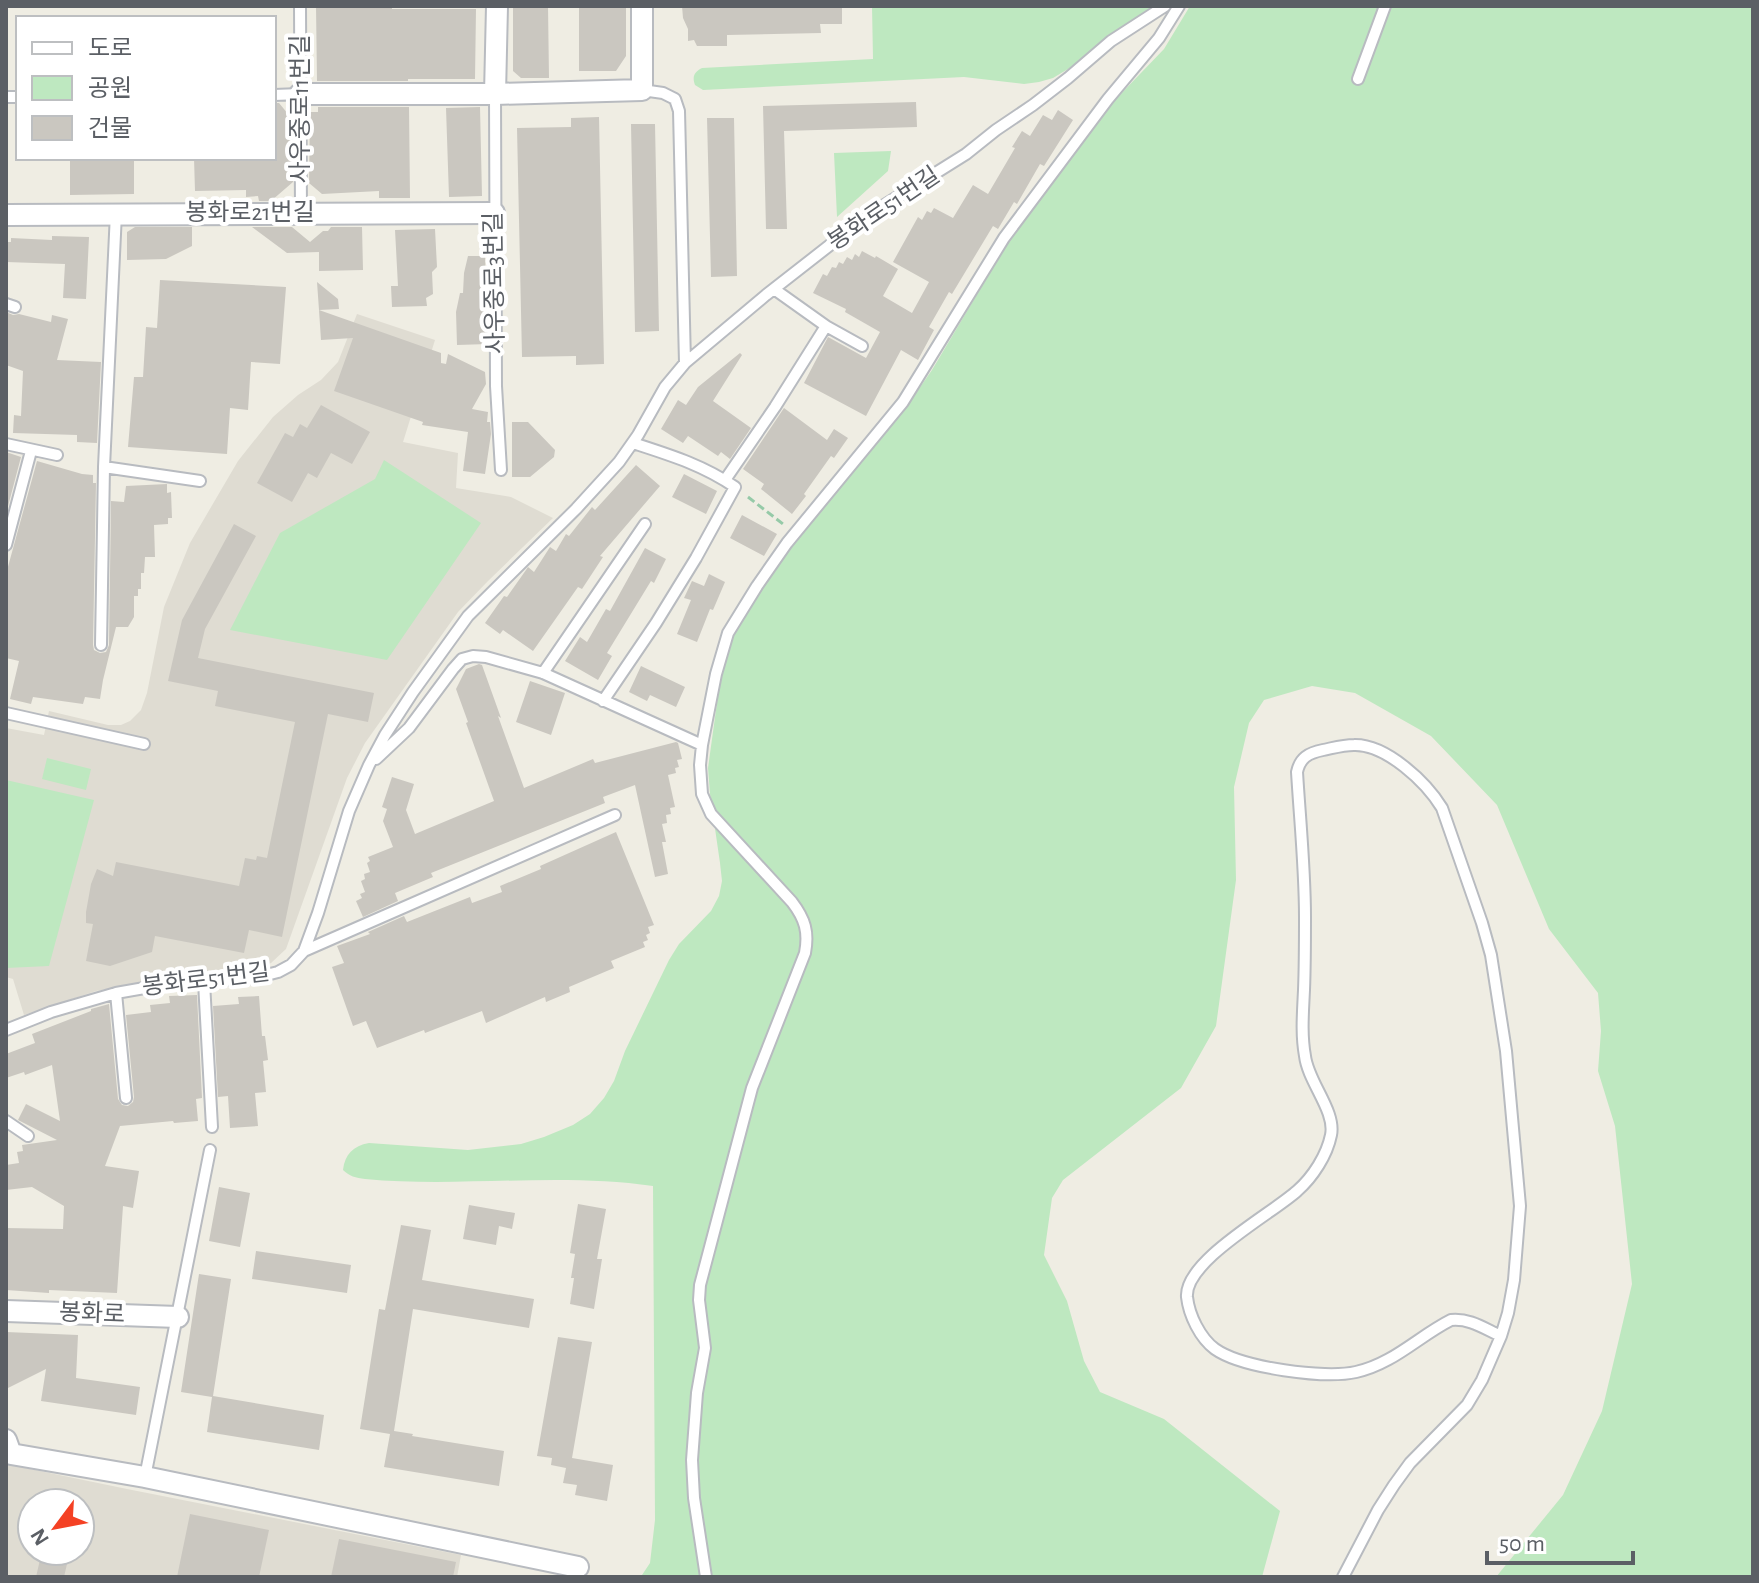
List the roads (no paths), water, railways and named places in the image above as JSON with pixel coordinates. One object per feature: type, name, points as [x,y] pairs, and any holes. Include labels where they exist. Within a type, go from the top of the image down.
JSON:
[{"type":"street","name":"사우중로3번길","points":[[495,94],[497,6]]},
{"type":"street","points":[[300,94],[642,90],[642,6]]},
{"type":"street","name":"봉화로21번길","points":[[6,215],[494,213]]},
{"type":"street","name":"봉화로","points":[[6,1311],[178,1317]]},
{"type":"street","points":[[8,1449],[578,1567]]},
{"type":"lane","name":"사우중로11번길","points":[[300,6],[301,213]]},
{"type":"lane","name":"봉화로51번길","points":[[6,1030],[51,1012],[146,986],[255,978],[291,965],[304,951],[349,811],[369,765],[413,692],[468,616],[599,485],[633,443],[665,387],[685,363],[774,289],[883,206],[966,154],[1068,78],[1111,41],[1165,6]]},
{"type":"lane","points":[[706,1577],[694,1498],[692,1460],[705,1348],[700,1285],[752,1088],[805,953],[807,940],[807,928],[792,902],[728,835],[705,804],[700,782],[702,745],[716,674],[728,633],[795,533],[903,402],[1004,238],[1108,99],[1159,38],[1179,6]]},
{"type":"lane","points":[[1358,79],[1385,6]]},
{"type":"lane","points":[[642,90],[663,93],[675,99],[679,111],[685,363]]},
{"type":"lane","points":[[276,95],[300,94]]},
{"type":"lane","name":"사우중로3번길","points":[[495,94],[496,386],[501,470]]},
{"type":"lane","points":[[101,645],[104,467],[116,213]]},
{"type":"lane","points":[[774,289],[826,326],[862,346]]},
{"type":"lane","points":[[725,480],[826,326]]},
{"type":"lane","points":[[603,701],[656,623],[735,487],[700,466],[633,443]]},
{"type":"lane","points":[[6,444],[57,455]]},
{"type":"lane","points":[[6,545],[31,451]]},
{"type":"lane","points":[[104,467],[200,481]]},
{"type":"lane","points":[[543,673],[645,524]]},
{"type":"lane","name":"봉화로51번길","points":[[369,765],[409,728],[462,659],[473,656],[543,673],[702,745]]},
{"type":"lane","points":[[6,713],[144,744]]},
{"type":"lane","points":[[1343,1577],[1394,1485],[1410,1463],[1467,1405],[1482,1380],[1501,1336],[1508,1313],[1520,1206],[1506,1051],[1491,955],[1442,808],[1421,780],[1368,747],[1355,744],[1314,751],[1299,763],[1297,772],[1305,883],[1302,1032],[1311,1080],[1332,1124],[1331,1137],[1314,1172],[1296,1192],[1255,1220],[1200,1267],[1186,1294],[1191,1312],[1200,1333],[1215,1348],[1236,1359],[1312,1373],[1356,1372],[1376,1366],[1451,1320],[1472,1322],[1501,1336]]},
{"type":"lane","points":[[304,951],[615,815]]},
{"type":"lane","points":[[204,982],[212,1127]]},
{"type":"lane","points":[[116,993],[126,1098]]},
{"type":"lane","points":[[6,1121],[28,1136]]},
{"type":"lane","points":[[145,1477],[210,1150]]}]
